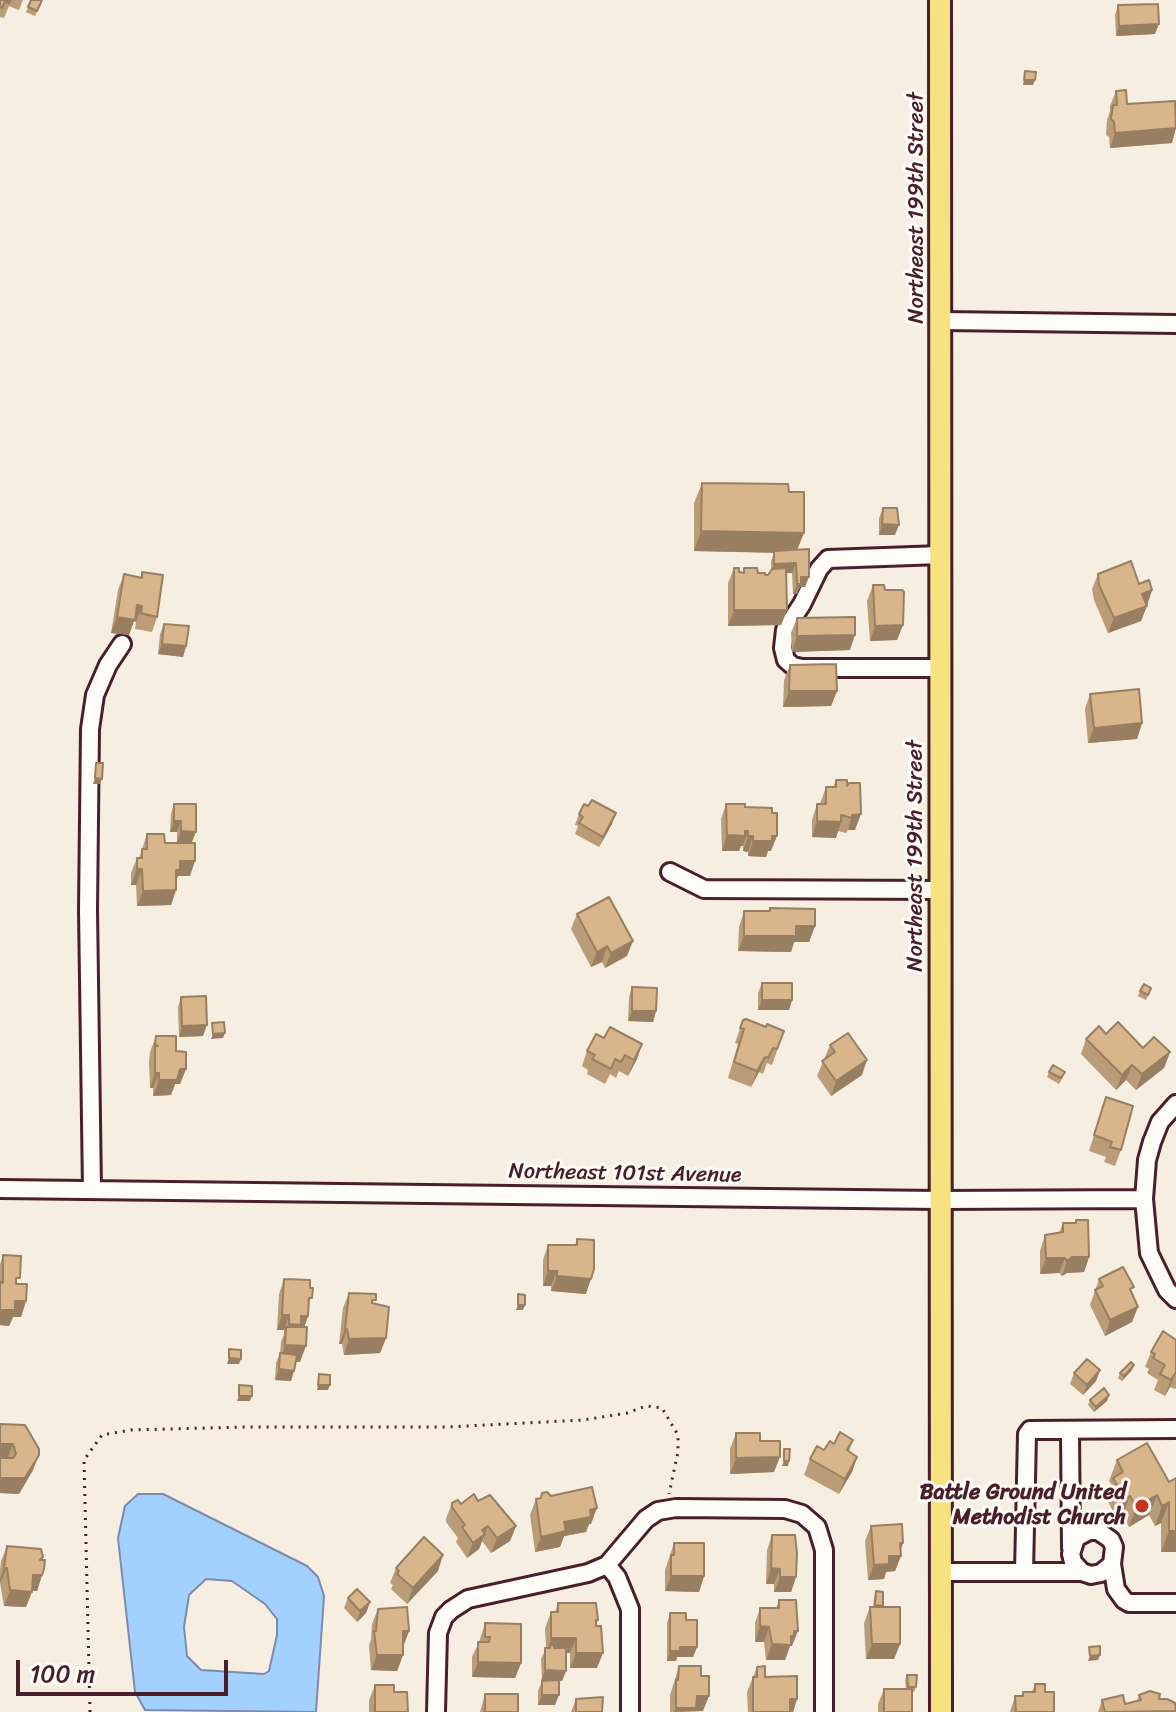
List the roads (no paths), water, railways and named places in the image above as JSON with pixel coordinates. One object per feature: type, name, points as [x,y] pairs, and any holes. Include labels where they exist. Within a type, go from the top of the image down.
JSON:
[{"type":"main road","name":"Northeast 199th Street","points":[[940,0],[941,1712]]},
{"type":"street","points":[[942,321],[1176,324]]},
{"type":"street","points":[[941,555],[828,559],[819,569],[785,630],[783,648],[786,660],[802,668],[941,668]]},
{"type":"street","points":[[92,1190],[88,910],[90,729],[95,695],[108,665],[122,644]]},
{"type":"street","points":[[670,872],[704,889],[941,890]]},
{"type":"street","points":[[1176,1104],[1160,1122],[1152,1142],[1147,1160],[1144,1199],[1149,1253],[1162,1281],[1176,1299]]},
{"type":"street","name":"Northeast 101st Avenue","points":[[0,1189],[939,1200],[1144,1199]]},
{"type":"street","points":[[1024,1572],[1027,1434],[1030,1430],[1176,1429]]},
{"type":"street","points":[[1070,1430],[1071,1554],[1073,1562],[1082,1572]]},
{"type":"street","points":[[436,1712],[435,1655],[440,1624],[451,1610],[468,1599],[588,1573],[607,1565],[640,1524],[652,1514],[666,1509],[785,1509],[808,1517],[820,1532],[824,1550],[824,1712]]},
{"type":"street","points":[[941,1572],[1024,1572],[1062,1572],[1082,1572],[1091,1575],[1101,1573],[1112,1564],[1115,1557],[1111,1540],[1098,1531],[1082,1534],[1076,1538],[1068,1567],[1062,1572]]},
{"type":"street","points":[[1112,1564],[1116,1589],[1124,1600],[1129,1603],[1176,1603]]},
{"type":"street","points":[[607,1565],[617,1577],[630,1609],[630,1712]]},
{"type":"water","points":[[138,1494],[163,1494],[307,1566],[318,1577],[324,1596],[316,1712],[145,1710],[135,1692],[118,1538],[125,1506]],"holes":[[[206,1579],[232,1581],[265,1604],[277,1619],[277,1635],[269,1671],[264,1674],[201,1670],[187,1656],[184,1627],[189,1595]]]},
{"type":"place","name":"Battle Ground United Methodist Church","points":[[1142,1506]]}]
